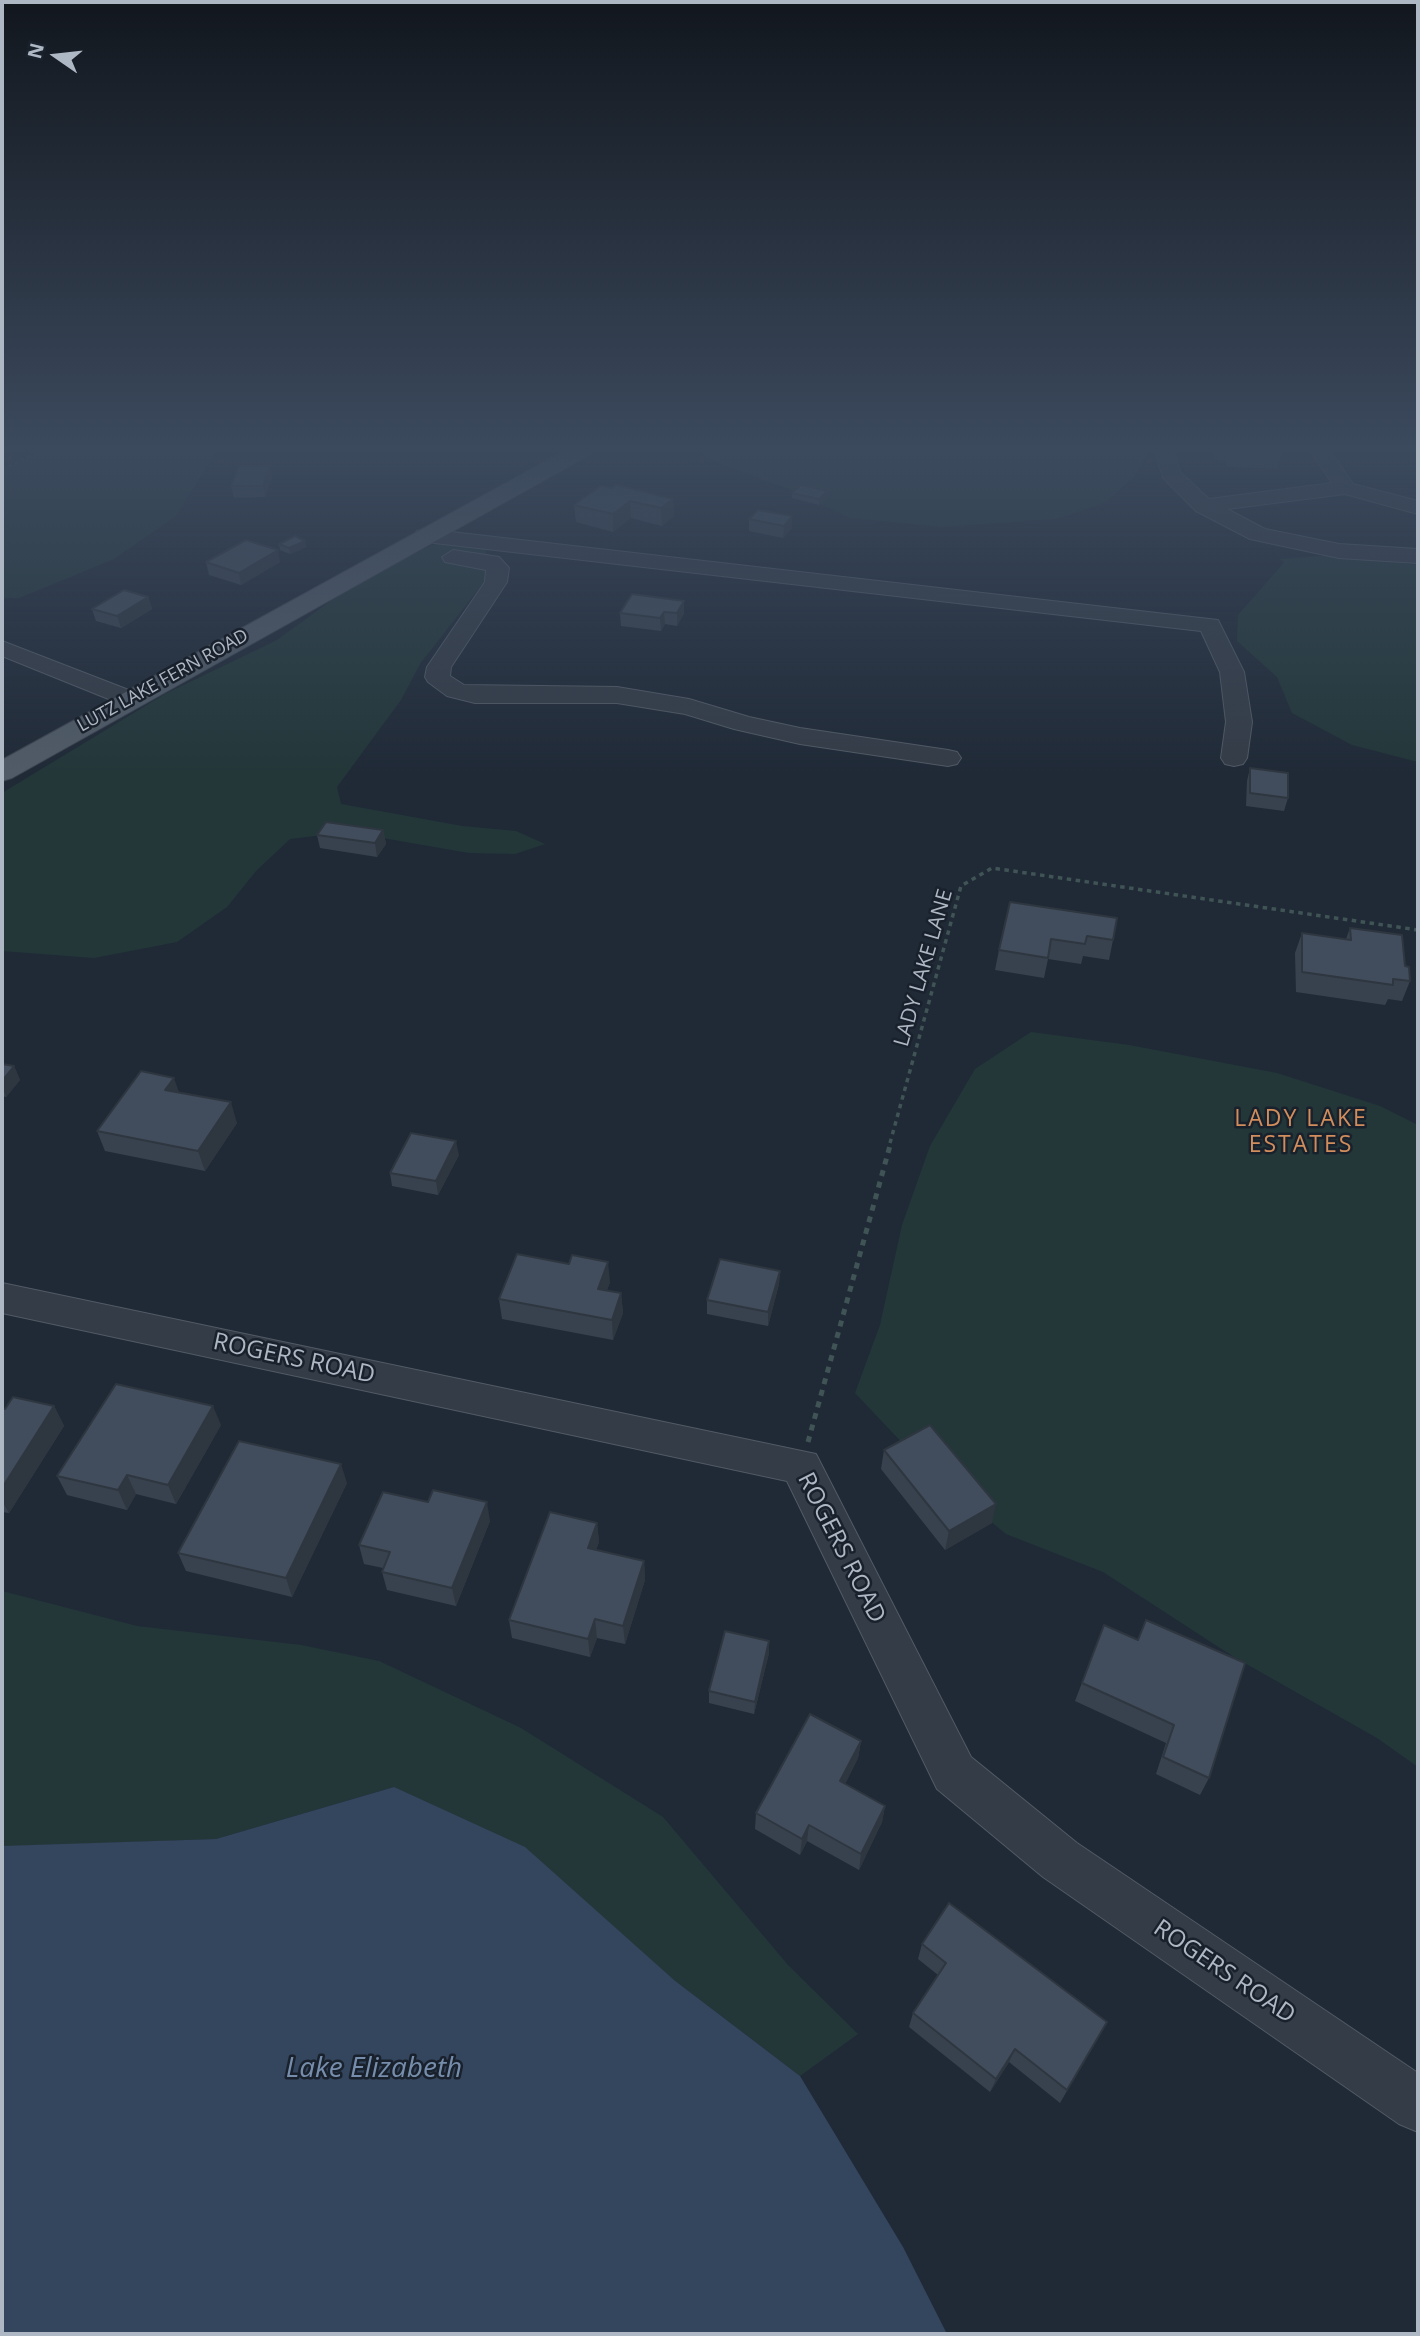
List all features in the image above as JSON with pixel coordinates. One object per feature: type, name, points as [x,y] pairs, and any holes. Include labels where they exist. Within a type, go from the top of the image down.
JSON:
[{"type":"main road","name":"LUTZ LAKE FERN ROAD","points":[[2,772],[385,558]]},
{"type":"street","points":[[463,558],[491,562],[498,568],[496,582],[439,667],[437,677],[456,691],[475,695],[617,695],[689,707],[743,724],[800,736],[948,758]]},
{"type":"street","points":[[619,558],[1210,625],[1232,672],[1239,722],[1234,758]]},
{"type":"street","points":[[2,648],[130,699]]},
{"type":"street","name":"ROGERS ROAD","points":[[2,1298],[801,1466],[954,1773],[1060,1860],[1418,2105]]},
{"type":"path","name":"LADY LAKE LANE","points":[[801,1466],[961,886],[992,868],[1418,930]]},
{"type":"green space","points":[[2,558],[115,558],[19,598],[2,598]]},
{"type":"green space","points":[[404,558],[486,558],[487,578],[420,664],[401,700],[337,787],[341,804],[462,826],[516,831],[545,844],[515,854],[469,853],[348,832],[290,839],[256,871],[227,907],[177,942],[94,958],[2,951],[2,793],[165,694],[277,640],[343,592]]},
{"type":"green space","points":[[1359,558],[1418,565],[1418,762],[1352,745],[1292,713],[1277,677],[1237,641],[1238,615],[1282,565],[1284,562],[1279,559]]},
{"type":"green space","points":[[1031,1032],[1129,1045],[1277,1073],[1380,1106],[1418,1125],[1418,1767],[1377,1738],[1234,1657],[1103,1572],[1006,1534],[929,1471],[855,1393],[880,1325],[902,1225],[930,1146],[975,1069]]},
{"type":"green space","points":[[2,1591],[137,1626],[301,1645],[379,1661],[521,1728],[663,1817],[788,1965],[858,2034],[800,2076],[674,1980],[394,1787],[216,1839],[2,1847]]},
{"type":"water","name":"Lake Elizabeth","points":[[394,1787],[525,1847],[674,1980],[800,2076],[903,2247],[947,2334],[2,2334],[2,1846],[216,1839]]},
{"type":"building","points":[[213,558],[264,558],[239,573],[206,562]]},
{"type":"building","points":[[124,590],[148,597],[117,616],[92,609]]},
{"type":"building","points":[[632,594],[684,601],[677,613],[664,612],[660,618],[620,613]]},
{"type":"building","points":[[1250,768],[1288,773],[1288,798],[1250,793]]},
{"type":"building","points":[[326,822],[383,830],[375,843],[317,835]]},
{"type":"building","points":[[1010,902],[1117,918],[1113,940],[1087,936],[1085,944],[1051,939],[1048,958],[999,950]]},
{"type":"building","points":[[1350,928],[1402,935],[1405,966],[1409,967],[1410,981],[1393,979],[1393,985],[1302,972],[1302,933],[1351,940]]},
{"type":"building","points":[[2,1064],[14,1066],[2,1081]]},
{"type":"building","points":[[141,1071],[174,1078],[165,1090],[231,1102],[198,1151],[97,1131]]},
{"type":"building","points":[[411,1133],[456,1141],[436,1181],[390,1173]]},
{"type":"building","points":[[517,1254],[569,1264],[572,1255],[608,1262],[598,1289],[621,1293],[612,1320],[499,1299]]},
{"type":"building","points":[[720,1259],[780,1271],[768,1312],[707,1300]]},
{"type":"building","points":[[116,1384],[213,1406],[168,1485],[127,1475],[118,1490],[57,1476]]},
{"type":"building","points":[[13,1397],[54,1406],[2,1488],[2,1408],[5,1409]]},
{"type":"building","points":[[930,1425],[996,1504],[949,1531],[884,1450]]},
{"type":"building","points":[[239,1441],[341,1464],[286,1578],[178,1553]]},
{"type":"building","points":[[433,1490],[487,1502],[452,1588],[382,1572],[390,1552],[359,1545],[383,1492],[428,1502]]},
{"type":"building","points":[[550,1512],[597,1523],[588,1548],[644,1561],[623,1626],[595,1619],[588,1639],[509,1620]]},
{"type":"building","points":[[1146,1620],[1245,1663],[1209,1778],[1163,1757],[1174,1725],[1082,1683],[1104,1625],[1138,1640]]},
{"type":"building","points":[[725,1631],[769,1641],[755,1702],[709,1691]]},
{"type":"building","points":[[810,1714],[861,1741],[840,1781],[885,1806],[861,1854],[809,1825],[802,1839],[756,1813]]},
{"type":"building","points":[[949,1903],[1107,2022],[1067,2090],[1015,2049],[996,2079],[913,2013],[946,1963],[922,1944]]},
{"type":"district","name":"LADY LAKE ESTATES","points":[[1301,1132]]}]
